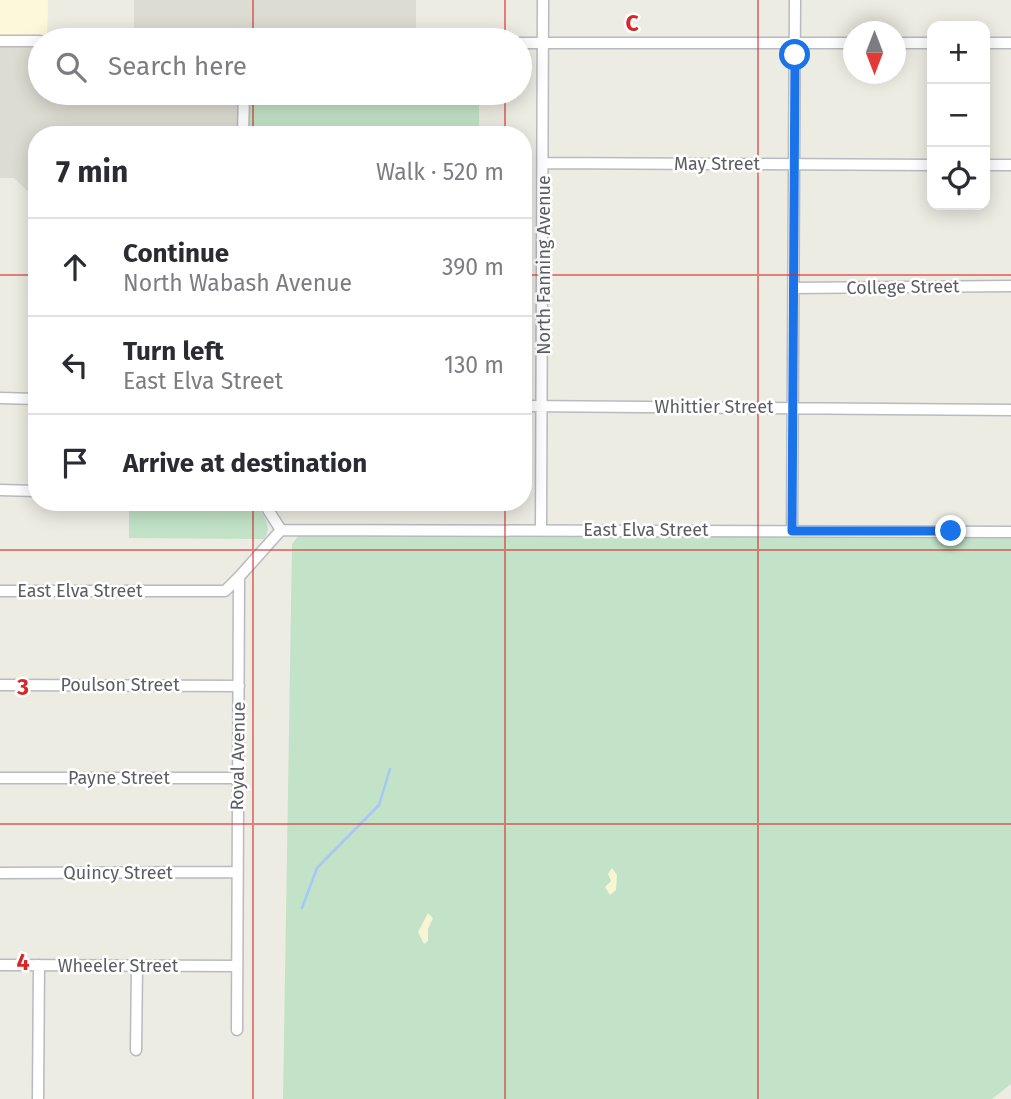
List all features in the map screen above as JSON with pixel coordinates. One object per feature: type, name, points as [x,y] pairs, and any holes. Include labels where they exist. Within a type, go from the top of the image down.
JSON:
[{"type":"street","name":"North Fanning Avenue","points":[[541,529],[544,406],[543,0]]},
{"type":"street","points":[[792,531],[795,0]]},
{"type":"street","points":[[0,41],[28,41]]},
{"type":"street","points":[[532,43],[843,43]]},
{"type":"street","points":[[906,43],[927,43]]},
{"type":"street","points":[[990,43],[1011,43]]},
{"type":"street","points":[[243,126],[244,105]]},
{"type":"street","name":"May Street","points":[[544,163],[927,164]]},
{"type":"street","points":[[990,165],[1011,165]]},
{"type":"street","name":"College Street","points":[[794,288],[1011,286]]},
{"type":"street","points":[[0,398],[28,399]]},
{"type":"street","name":"Whittier Street","points":[[532,406],[1011,410]]},
{"type":"street","points":[[0,491],[28,491]]},
{"type":"street","points":[[239,577],[281,530],[269,511]]},
{"type":"street","name":"East Elva Street","points":[[281,530],[1011,532]]},
{"type":"street","name":"East Elva Street","points":[[0,591],[225,591],[239,577]]},
{"type":"street","name":"Royal Avenue","points":[[237,1030],[239,577]]},
{"type":"street","name":"Poulson Street","points":[[0,685],[239,686]]},
{"type":"street","name":"Payne Street","points":[[0,778],[238,778]]},
{"type":"street","name":"Quincy Street","points":[[0,873],[237,872]]},
{"type":"street","name":"Wheeler Street","points":[[0,965],[236,966]]},
{"type":"street","points":[[38,1099],[39,965]]},
{"type":"street","points":[[136,966],[136,1050]]},
{"type":"shaded area","points":[[0,0],[48,0],[47,28],[28,28],[28,40],[0,41]]},
{"type":"shaded area","points":[[134,0],[416,0],[416,28],[134,28]]},
{"type":"shaded area","points":[[0,41],[28,41],[28,105],[244,105],[243,126],[28,126],[28,191],[14,178],[0,178]]},
{"type":"green space","points":[[244,105],[479,105],[479,126],[243,126]]},
{"type":"green space","points":[[129,511],[260,511],[268,529],[264,539],[129,538]]},
{"type":"green space","points":[[304,529],[1011,532],[1011,1084],[992,1099],[283,1099],[292,544]]},
{"type":"sand","points":[[612,868],[617,875],[616,890],[610,895],[605,887],[611,881],[608,874]]},
{"type":"sand","points":[[428,913],[433,918],[428,929],[428,941],[424,944],[418,932]]},
{"type":"waterway","points":[[302,908],[317,868],[379,805],[390,769]]},
{"type":"route","points":[[795,55],[792,531],[951,531]]}]
